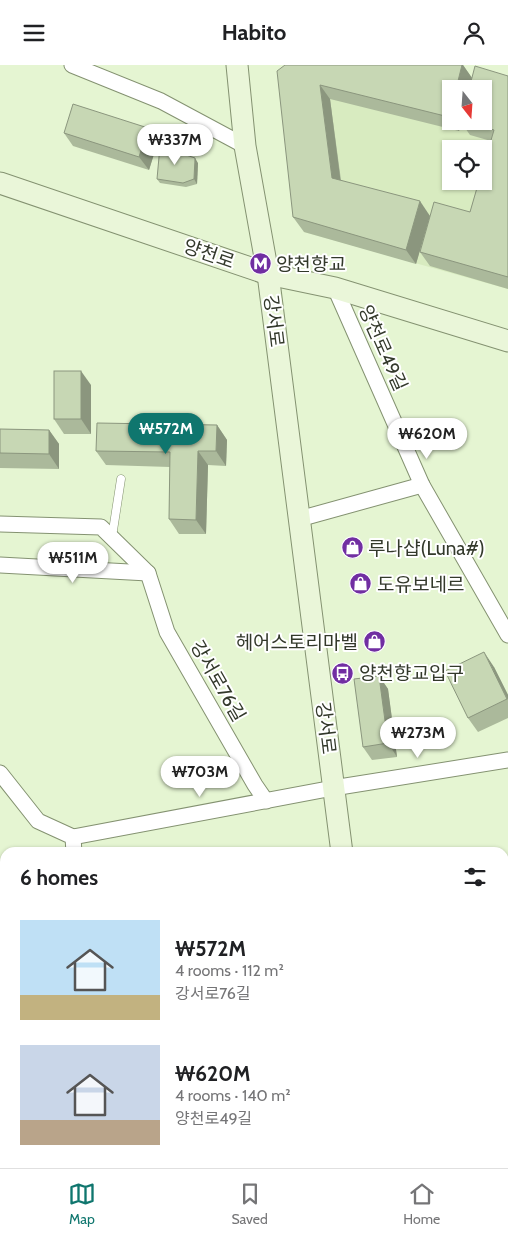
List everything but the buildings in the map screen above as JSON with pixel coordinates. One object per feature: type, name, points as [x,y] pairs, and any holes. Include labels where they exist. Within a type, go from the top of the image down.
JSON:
[{"type":"main road","name":"강서로","points":[[237,65],[245,146],[268,274],[341,847]]},
{"type":"main road","name":"양천로","points":[[0,183],[268,274],[335,289],[508,341]]},
{"type":"street","points":[[72,65],[161,101],[245,146]]},
{"type":"street","name":"양천로49길","points":[[335,289],[422,485],[507,629]]},
{"type":"street","points":[[299,519],[422,485]]},
{"type":"street","name":"강서로76길","points":[[0,525],[101,527],[148,573],[167,632],[254,785],[266,801]]},
{"type":"street","points":[[0,565],[148,573]]},
{"type":"street","points":[[0,773],[38,821],[73,837],[334,788],[508,760]]},
{"type":"street","points":[[73,837],[74,847]]},
{"type":"lane","points":[[112,537],[121,479]]},
{"type":"shaded area","points":[[414,65],[470,80],[442,80],[442,130],[492,130],[492,86],[508,90],[508,289],[304,232],[287,85]]},
{"type":"place","name":"양천향교","points":[[260,264]]},
{"type":"place","name":"루나샵(Luna#)","points":[[352,548]]},
{"type":"place","name":"도유보네르","points":[[361,584]]},
{"type":"place","name":"헤어스토리마벨","points":[[374,642]]},
{"type":"place","name":"양천향교입구","points":[[343,673]]}]
